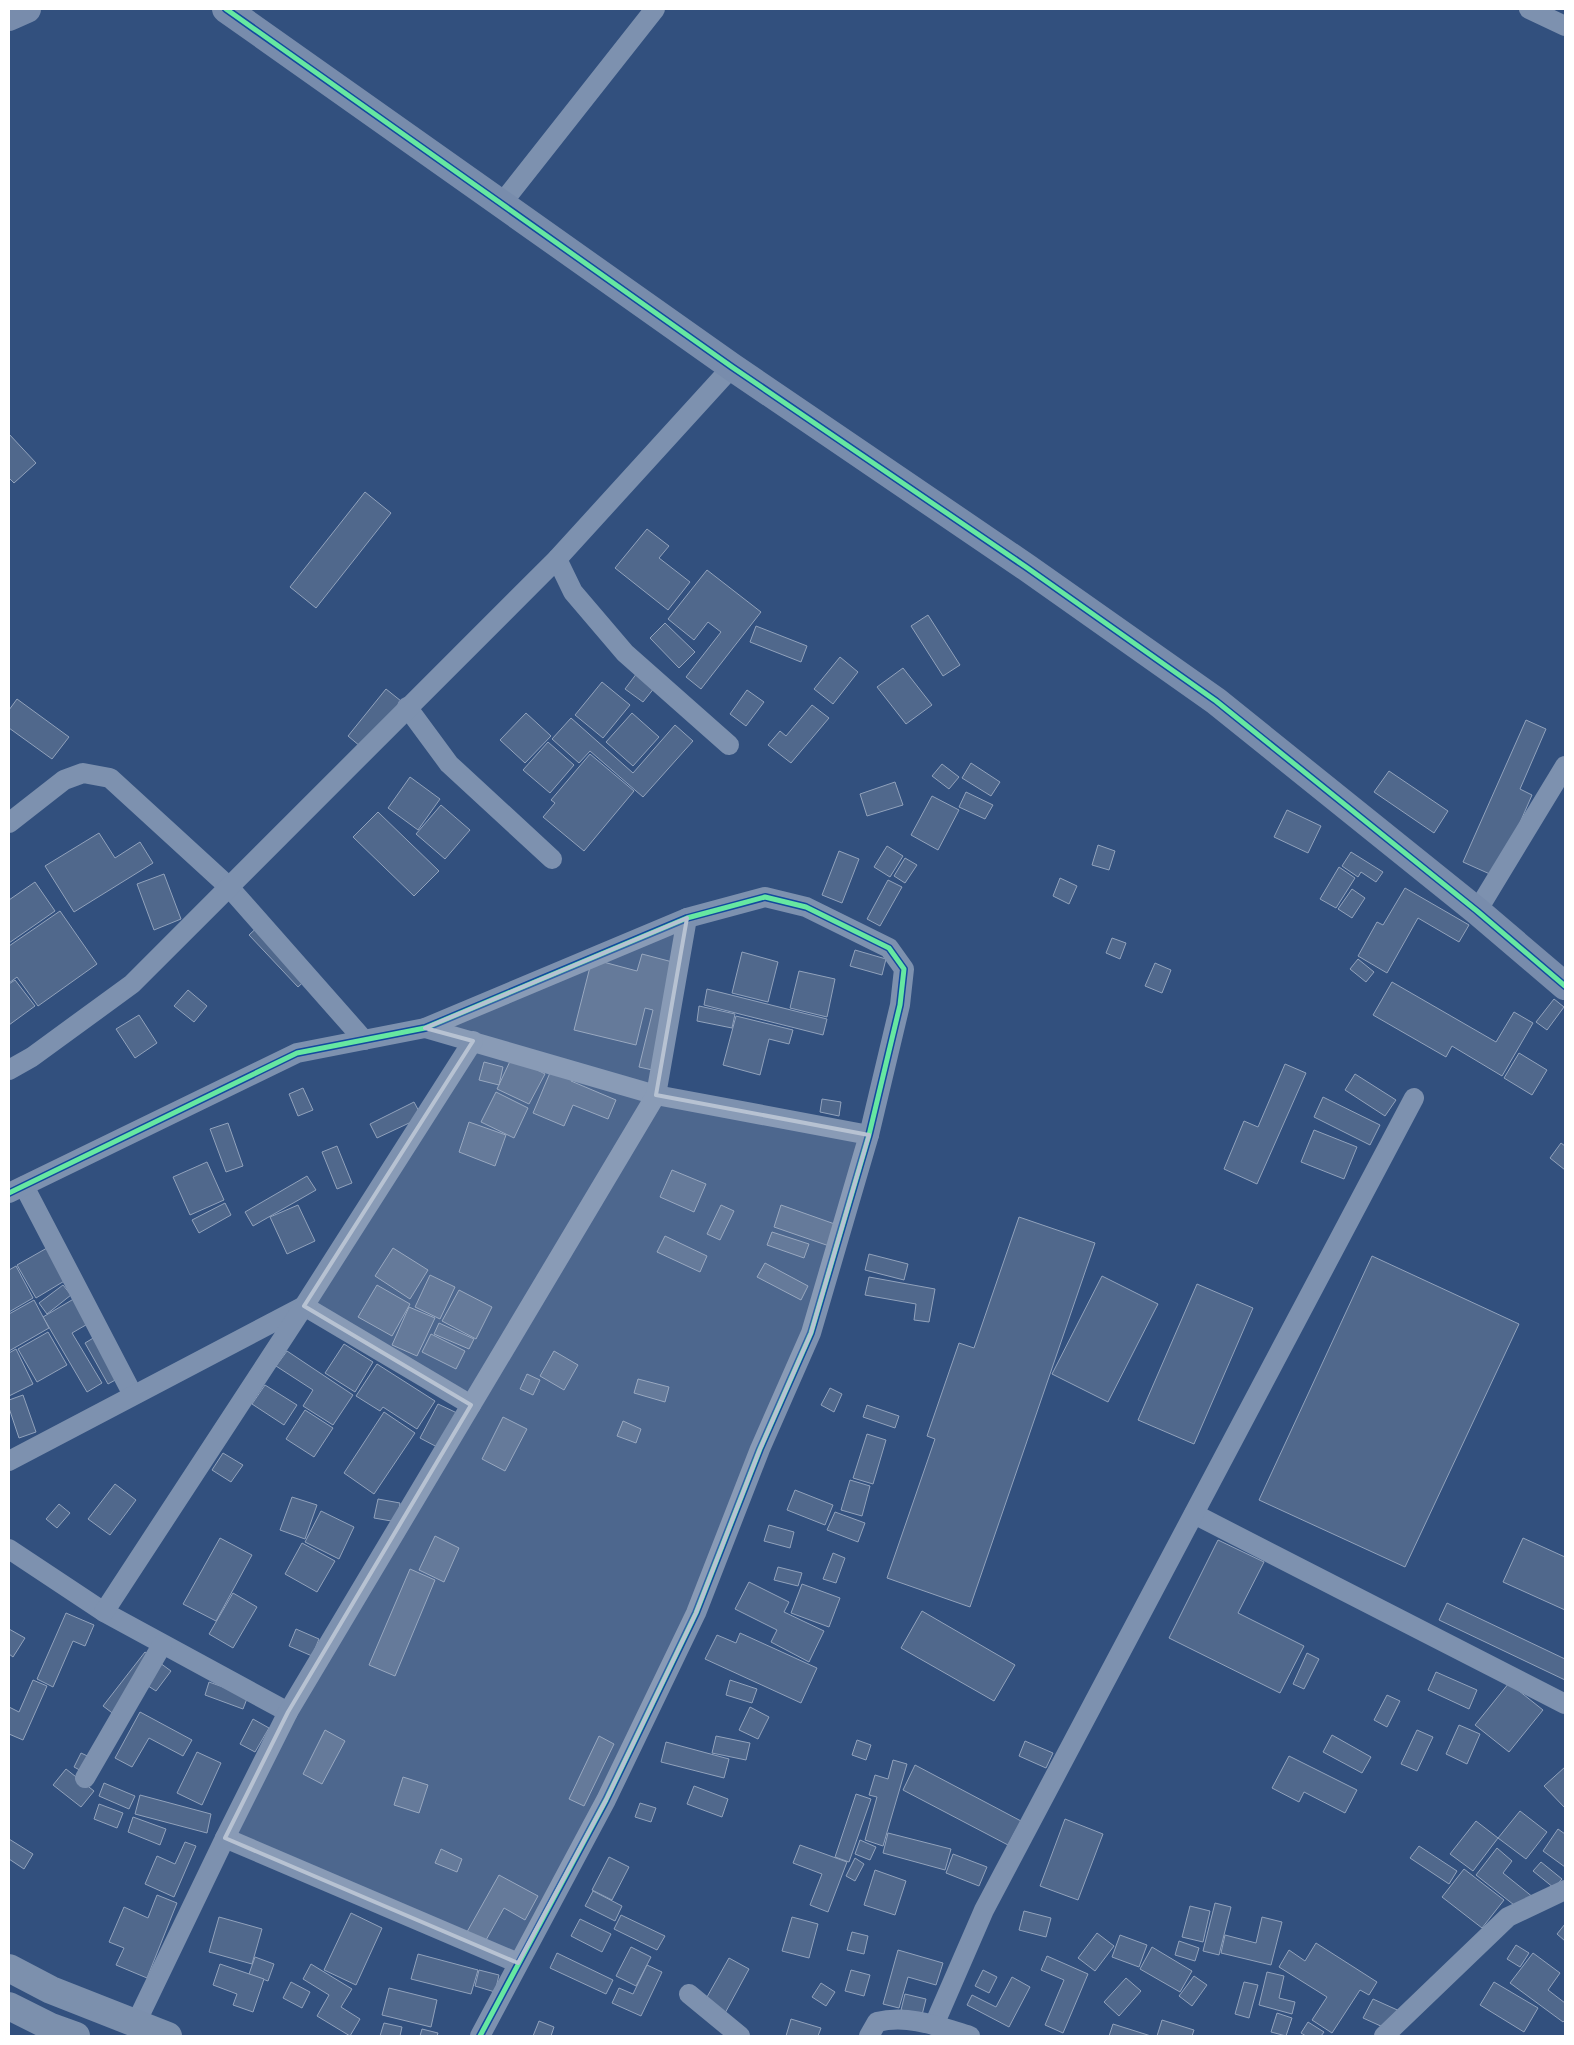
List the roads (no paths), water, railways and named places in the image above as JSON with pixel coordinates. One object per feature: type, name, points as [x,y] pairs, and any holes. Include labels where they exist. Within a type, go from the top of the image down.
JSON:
[{"type":"main road","points":[[9,1968],[51,1990],[135,2025],[168,2036]]},
{"type":"main road","points":[[9,2006],[51,2027],[76,2036]]},
{"type":"street","points":[[9,17],[27,9]]},
{"type":"street","points":[[226,9],[732,367],[1026,567],[1216,701],[1477,911],[1565,986]]},
{"type":"street","points":[[502,204],[656,9]]},
{"type":"street","points":[[1529,9],[1565,26]]},
{"type":"street","points":[[9,1070],[32,1057],[132,984],[556,559],[732,367]]},
{"type":"street","points":[[556,559],[573,592],[625,652],[729,745]]},
{"type":"street","points":[[407,707],[449,764],[552,858]]},
{"type":"street","points":[[1477,911],[1565,766]]},
{"type":"street","points":[[9,823],[64,780],[83,773],[110,778],[228,886],[364,1040]]},
{"type":"street","points":[[134,1395],[16,1190],[297,1052],[425,1028],[687,918],[765,897],[806,907],[889,948],[904,969],[900,1005],[869,1136],[811,1333],[760,1448],[696,1613],[606,1800],[480,2036]]},
{"type":"street","points":[[135,2025],[288,1712],[656,1095],[687,918]]},
{"type":"street","points":[[425,1028],[656,1095],[869,1136]]},
{"type":"street","points":[[104,1612],[304,1306],[473,1041]]},
{"type":"street","points":[[934,2025],[984,1910],[1414,1098]]},
{"type":"street","points":[[304,1306],[472,1405]]},
{"type":"street","points":[[9,1461],[304,1306]]},
{"type":"street","points":[[1194,1514],[1565,1704]]},
{"type":"street","points":[[9,1550],[104,1612],[288,1712]]},
{"type":"street","points":[[85,1778],[162,1645]]},
{"type":"street","points":[[225,1838],[518,1964]]},
{"type":"street","points":[[1390,2035],[1508,1917],[1565,1890]]},
{"type":"street","points":[[689,1994],[723,2024],[740,2036]]},
{"type":"street","points":[[869,2036],[877,2022],[889,2019],[905,2019],[934,2025],[970,2036]]}]
